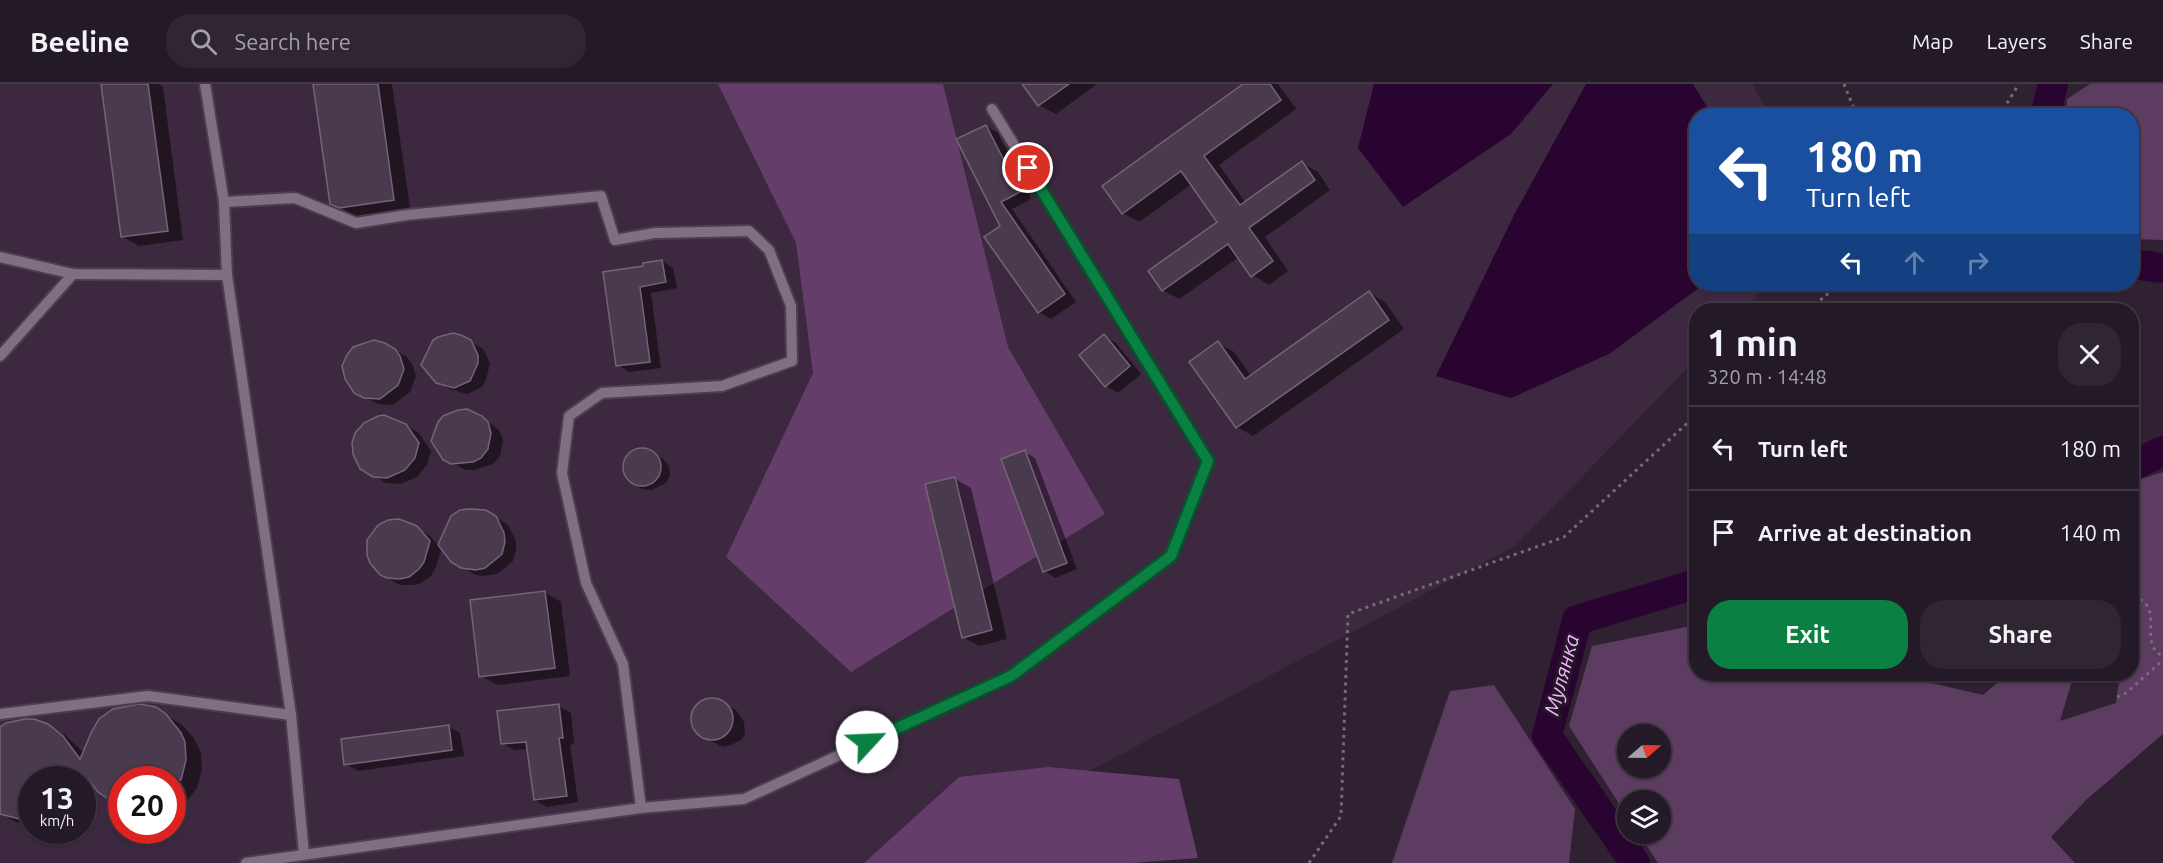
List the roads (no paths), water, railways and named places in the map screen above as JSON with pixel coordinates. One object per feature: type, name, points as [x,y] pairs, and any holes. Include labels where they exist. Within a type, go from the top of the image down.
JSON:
[{"type":"lane","points":[[205,84],[224,202],[226,274],[291,715],[303,854]]},
{"type":"lane","points":[[246,863],[641,808],[744,799],[1011,676],[1171,556],[1208,461],[992,110]]},
{"type":"lane","points":[[224,202],[295,198],[356,223],[407,215],[601,196],[615,240],[655,233],[749,231],[769,250],[791,306],[792,361],[722,386],[602,393],[569,416],[562,473],[586,584],[623,664],[641,808]]},
{"type":"lane","points":[[0,257],[73,274],[226,274]]},
{"type":"lane","points":[[0,356],[73,274]]},
{"type":"lane","points":[[0,714],[148,696],[291,715]]},
{"type":"waterway","name":"Мулянка","points":[[2047,108],[2053,84]]},
{"type":"waterway","name":"Мулянка","points":[[2139,265],[2163,268]]},
{"type":"waterway","name":"Мулянка","points":[[2139,463],[2163,451]]},
{"type":"waterway","name":"Мулянка","points":[[1635,863],[1547,736],[1577,620],[1689,586]]}]
